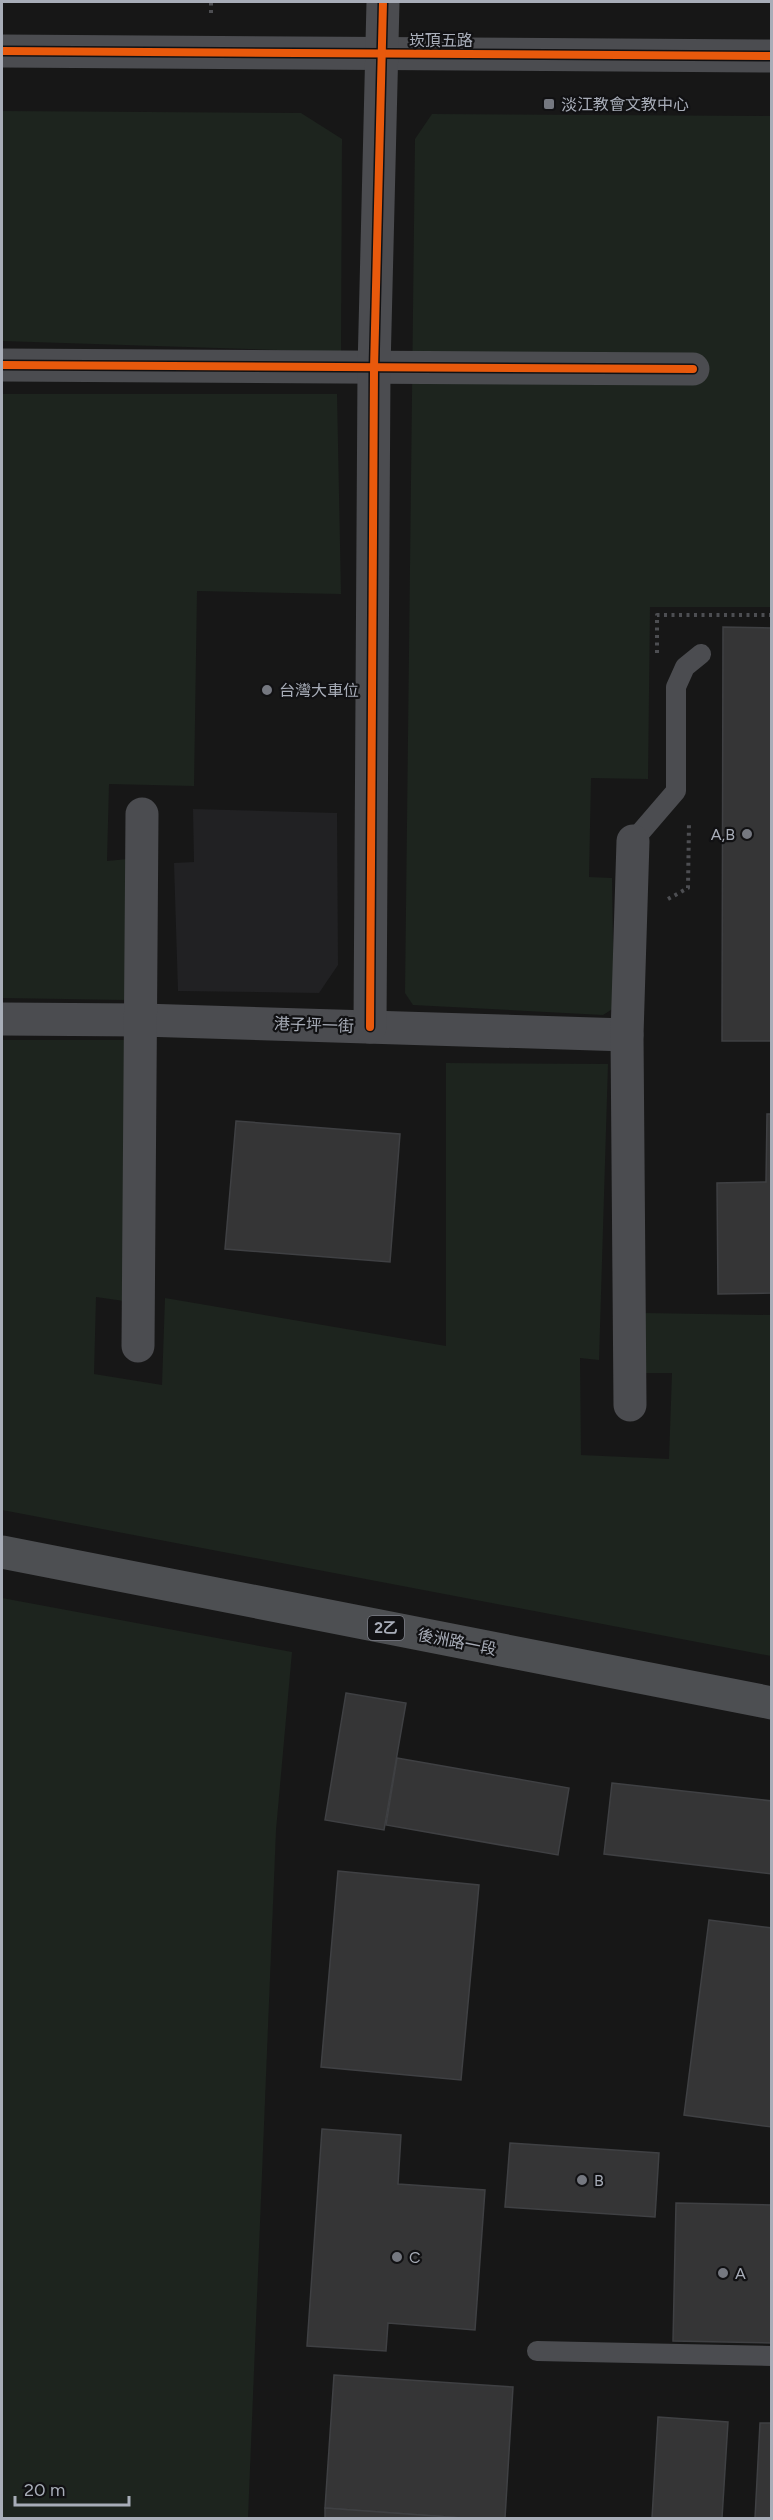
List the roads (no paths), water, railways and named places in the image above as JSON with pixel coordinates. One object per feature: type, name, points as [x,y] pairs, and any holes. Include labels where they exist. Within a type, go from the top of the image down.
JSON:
[{"type":"main road","name":"後洲路一段","points":[[2,1552],[771,1703]]},
{"type":"street","points":[[370,1027],[374,369],[383,2]]},
{"type":"street","name":"崁頂五路","points":[[2,51],[771,56]]},
{"type":"street","points":[[2,365],[374,369],[693,369]]},
{"type":"street","points":[[138,1346],[142,814]]},
{"type":"street","points":[[630,1405],[627,1035],[633,841]]},
{"type":"street","name":"港子坪一街","points":[[2,1019],[142,1020],[627,1035]]},
{"type":"lane","points":[[633,841],[676,791],[676,687],[685,667],[701,654]]},
{"type":"lane","points":[[537,2351],[771,2356]]},
{"type":"place","name":"淡江教會文教中心","points":[[549,104]]},
{"type":"place","name":"台灣大車位","points":[[267,690]]},
{"type":"place","name":"A,B","points":[[747,834]]},
{"type":"place","name":"B","points":[[582,2180]]},
{"type":"place","name":"C","points":[[397,2257]]},
{"type":"place","name":"A","points":[[723,2273]]}]
